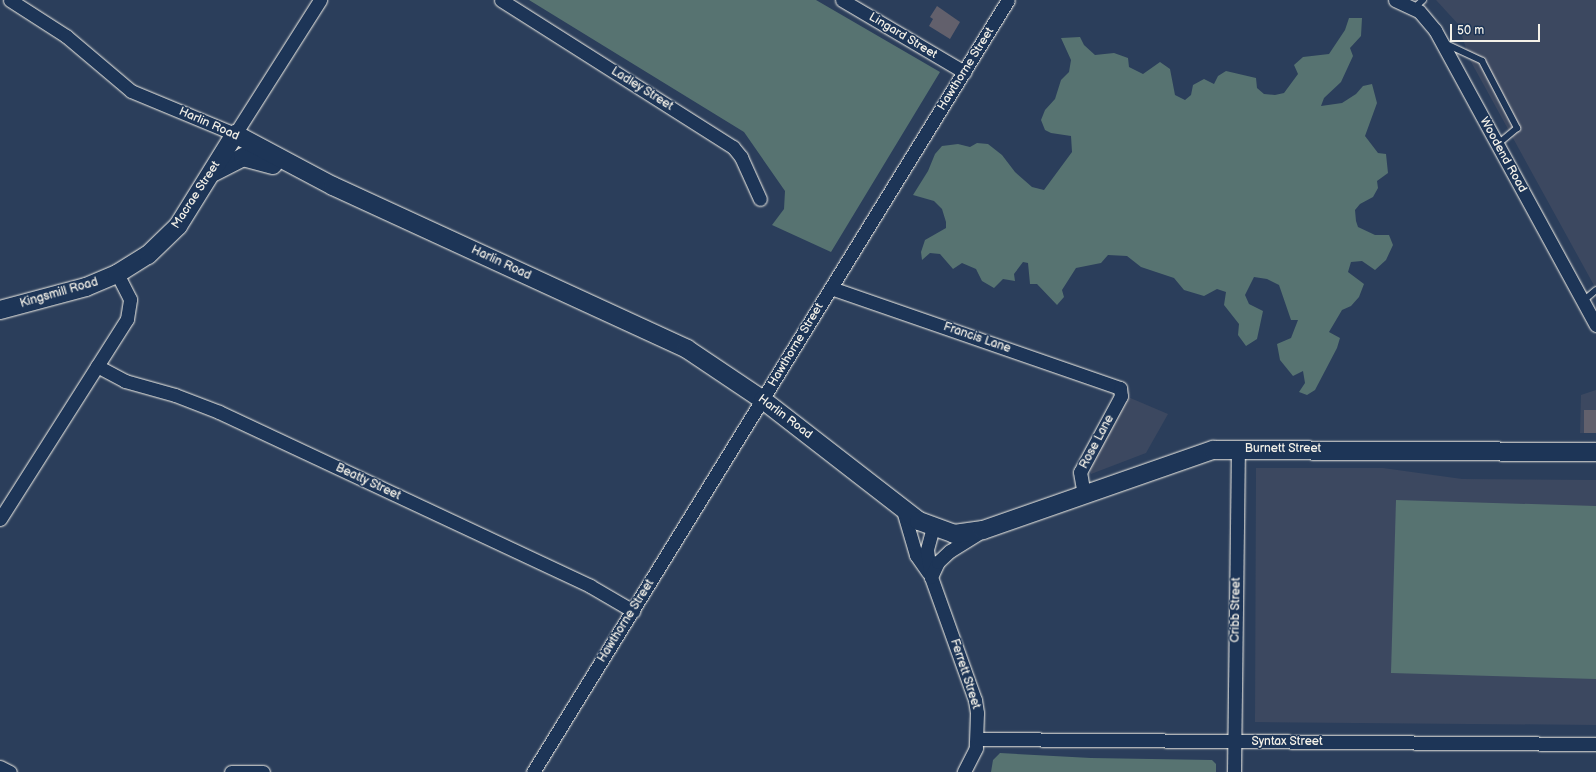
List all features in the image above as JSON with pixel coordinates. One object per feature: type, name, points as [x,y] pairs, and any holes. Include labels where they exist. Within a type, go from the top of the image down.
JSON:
[{"type":"main road","name":"Macrae Street","points":[[117,274],[159,246],[178,226],[235,134]]},
{"type":"main road","name":"Harlin Road","points":[[235,134],[332,186],[672,340],[763,400],[919,521],[954,534],[984,530]]},
{"type":"main road","points":[[209,176],[232,161],[250,157],[332,186]]},
{"type":"main road","name":"Kingsmill Road","points":[[0,310],[86,287],[117,274]]},
{"type":"main road","name":"Burnett Street","points":[[984,530],[1207,452],[1238,449],[1596,452]]},
{"type":"street","name":"Harlin Road","points":[[10,0],[66,36],[131,91],[235,134]]},
{"type":"street","name":"Macrae Street","points":[[235,134],[320,0]]},
{"type":"street","name":"Ladley Street","points":[[501,0],[733,147],[741,157],[760,199]]},
{"type":"street","name":"Lingard Street","points":[[842,0],[964,72]]},
{"type":"street","name":"Hawthorne Street","points":[[534,772],[1008,0]]},
{"type":"street","name":"Woodend Road","points":[[1395,0],[1419,4],[1442,42],[1596,325]]},
{"type":"street","points":[[0,519],[130,312],[130,299],[117,274]]},
{"type":"street","name":"Francis Lane","points":[[831,288],[1122,390]]},
{"type":"street","name":"Beatty Street","points":[[97,366],[125,381],[175,395],[219,412],[590,586],[633,611]]},
{"type":"street","name":"Rose Lane","points":[[1084,495],[1080,472],[1121,396],[1122,390]]},
{"type":"street","name":"Cribb Street","points":[[1234,772],[1238,449]]},
{"type":"street","points":[[902,507],[916,555],[931,577]]},
{"type":"street","name":"Ferrett Street","points":[[933,527],[926,550],[931,577],[975,700],[978,738],[974,753],[964,772]]},
{"type":"street","points":[[931,577],[938,562],[950,551],[984,530]]},
{"type":"street","name":"Syntax Street","points":[[978,738],[1596,744]]},
{"type":"street","points":[[0,767],[10,772]]},
{"type":"street","points":[[231,772],[263,772]]},
{"type":"lane","points":[[1442,42],[1482,61],[1517,128],[1498,144]]},
{"type":"lane","points":[[1583,301],[1596,290]]},
{"type":"shaded area","points":[[1436,0],[1596,0],[1596,289],[1470,60],[1458,24]]},
{"type":"shaded area","points":[[1596,390],[1596,433],[1580,433],[1581,395]]},
{"type":"shaded area","points":[[1128,397],[1168,414],[1146,453],[1091,474],[1089,466]]},
{"type":"shaded area","points":[[1256,468],[1383,468],[1462,479],[1596,480],[1596,725],[1255,722]]},
{"type":"green space","points":[[529,0],[816,0],[940,72],[831,252],[772,225],[784,209],[785,191],[744,132]]},
{"type":"green space","points":[[1349,18],[1362,18],[1361,36],[1350,48],[1353,56],[1341,82],[1324,98],[1321,106],[1342,103],[1356,94],[1363,86],[1372,84],[1377,103],[1365,136],[1378,153],[1386,154],[1388,173],[1377,181],[1378,188],[1373,197],[1360,204],[1355,210],[1356,221],[1358,227],[1375,235],[1389,235],[1393,245],[1386,260],[1375,270],[1362,261],[1351,262],[1348,272],[1364,284],[1359,297],[1351,306],[1342,310],[1329,332],[1340,338],[1337,348],[1315,390],[1307,395],[1299,392],[1305,383],[1303,371],[1293,376],[1280,360],[1277,344],[1291,338],[1298,320],[1291,320],[1279,285],[1267,279],[1254,277],[1245,295],[1249,304],[1263,311],[1257,339],[1246,346],[1238,335],[1239,324],[1224,305],[1226,292],[1217,289],[1204,296],[1184,290],[1174,278],[1141,267],[1127,256],[1108,255],[1101,263],[1076,268],[1062,290],[1064,297],[1057,305],[1037,284],[1030,284],[1028,263],[1023,262],[1014,274],[1015,281],[1003,279],[994,288],[982,281],[976,269],[962,263],[953,269],[940,254],[930,253],[922,260],[921,252],[925,240],[946,228],[946,222],[942,209],[934,201],[913,195],[928,171],[935,154],[942,146],[958,144],[970,147],[977,143],[988,144],[1002,155],[1015,172],[1032,187],[1044,190],[1072,152],[1071,136],[1051,133],[1045,130],[1041,120],[1045,110],[1055,99],[1061,80],[1069,72],[1071,60],[1061,38],[1080,37],[1084,45],[1095,55],[1114,53],[1128,58],[1129,67],[1143,74],[1160,62],[1170,69],[1175,95],[1185,100],[1191,95],[1193,85],[1204,79],[1214,84],[1218,76],[1226,71],[1256,78],[1257,88],[1264,94],[1275,95],[1284,93],[1298,74],[1294,65],[1303,57],[1329,54],[1345,30]]},
{"type":"green space","points":[[1396,500],[1596,506],[1596,679],[1391,673]]},
{"type":"green space","points":[[1000,753],[1091,758],[1212,760],[1216,764],[1216,772],[991,772],[993,760]]},
{"type":"building","points":[[937,6],[960,22],[950,39],[929,26],[933,19],[930,17]]},
{"type":"building","points":[[1584,410],[1596,410],[1596,433],[1584,433]]}]
